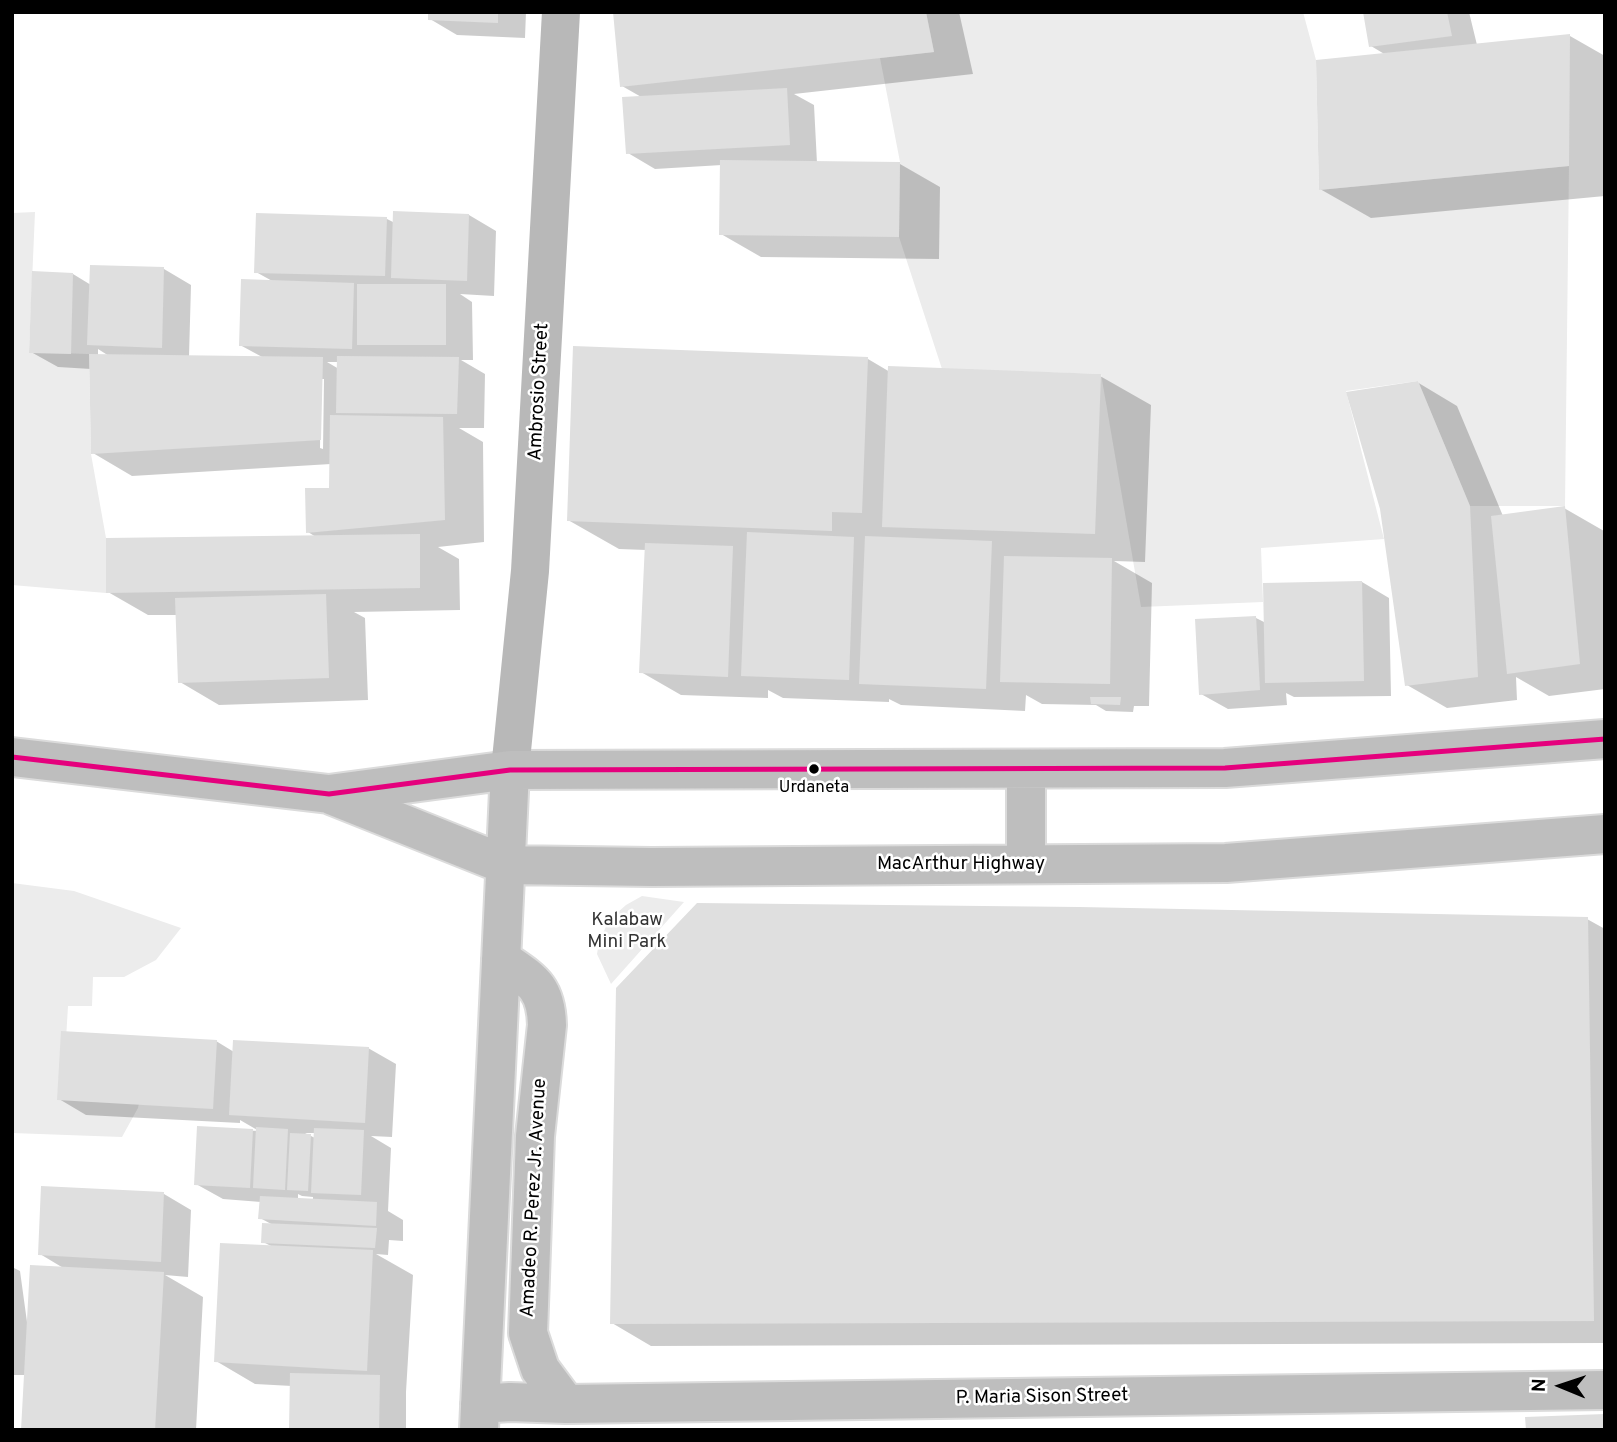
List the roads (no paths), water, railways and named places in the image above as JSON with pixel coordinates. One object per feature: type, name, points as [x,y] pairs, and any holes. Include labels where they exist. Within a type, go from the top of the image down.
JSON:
[{"type":"main road","name":"Ambrosio Street","points":[[510,770],[530,571],[561,12]]},
{"type":"main road","name":"MacArthur Highway","points":[[12,757],[330,794],[510,770],[1225,768],[1605,739]]},
{"type":"main road","points":[[1026,769],[1026,864]]},
{"type":"main road","points":[[480,1417],[510,770]]},
{"type":"main road","name":"MacArthur Highway","points":[[330,794],[506,865],[666,867],[1226,863],[1605,834]]},
{"type":"main road","name":"Amadeo R. Perez Jr. Avenue","points":[[501,959],[533,981],[541,993],[546,1009],[547,1025],[535,1136],[528,1333],[540,1370],[566,1405]]},
{"type":"main road","name":"P. Maria Sison Street","points":[[480,1417],[510,1402],[566,1405],[1605,1390]]},
{"type":"place","name":"Urdaneta","points":[[814,769]]},
{"type":"park label","name":"Kalabaw Mini Park","points":[[627,932]]}]
